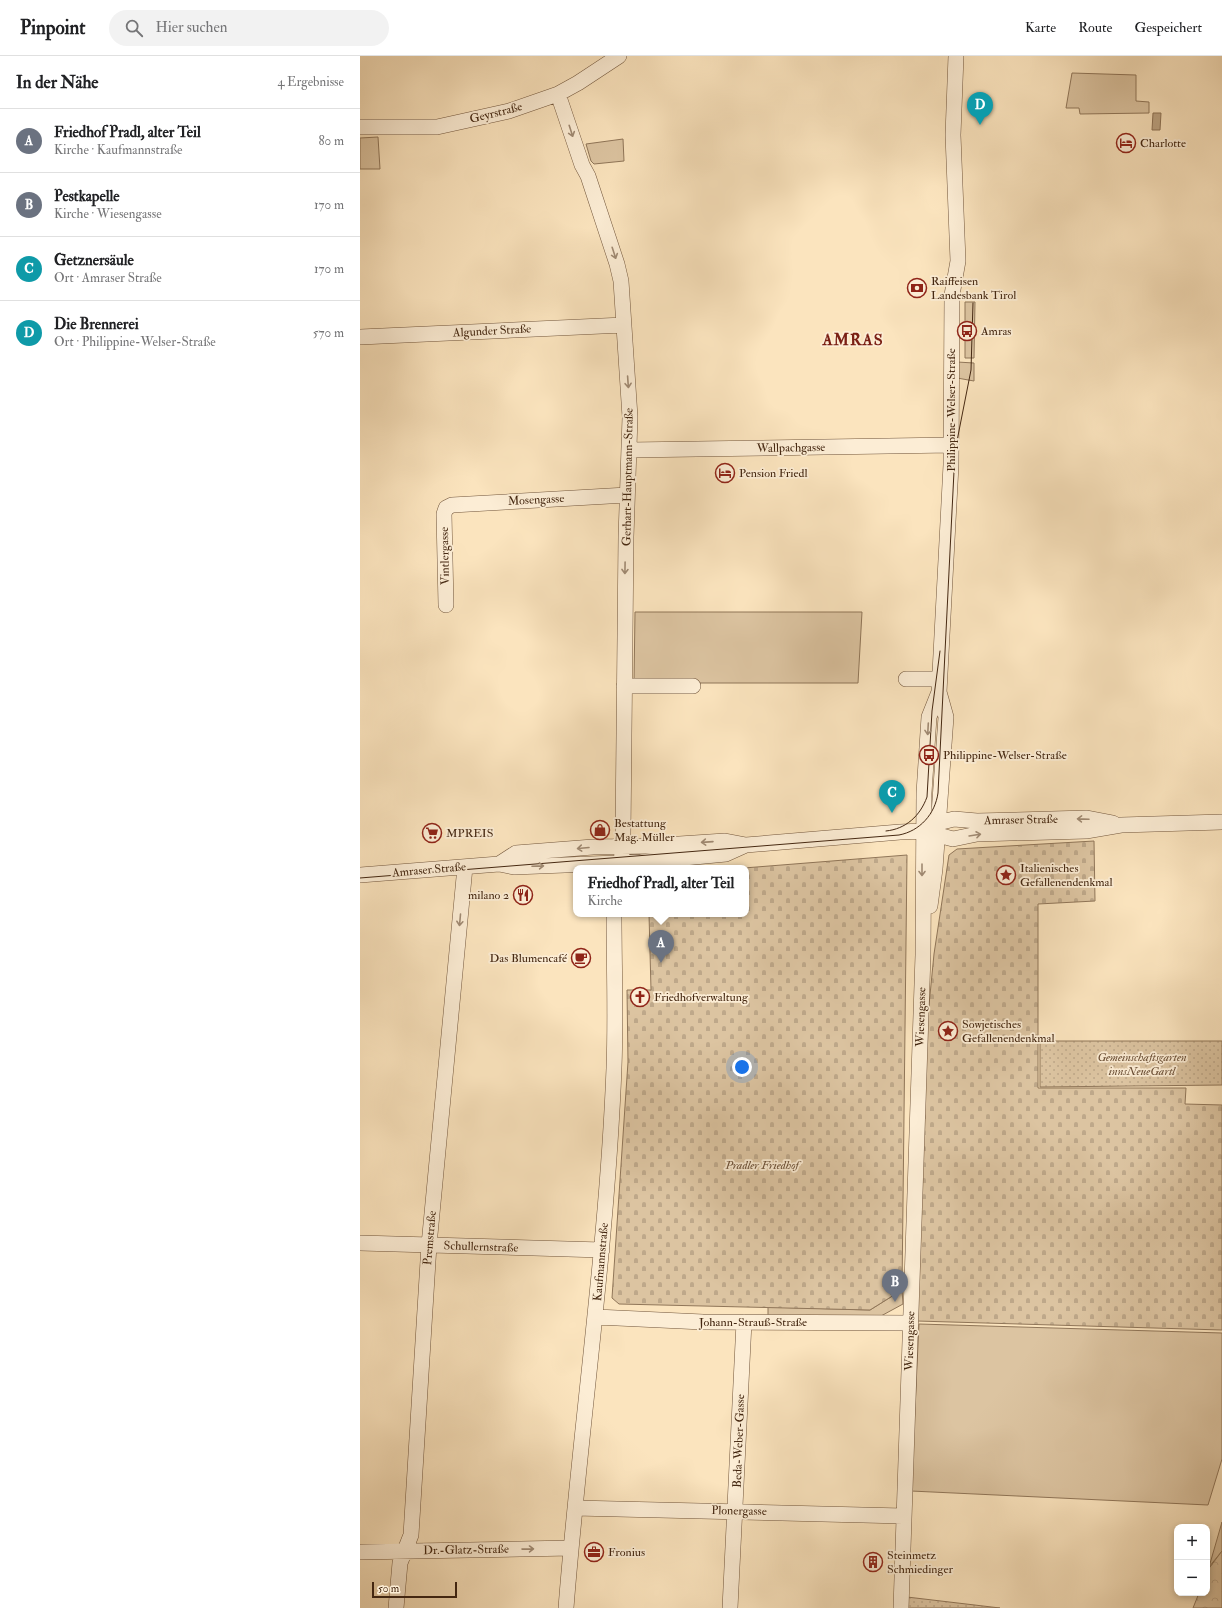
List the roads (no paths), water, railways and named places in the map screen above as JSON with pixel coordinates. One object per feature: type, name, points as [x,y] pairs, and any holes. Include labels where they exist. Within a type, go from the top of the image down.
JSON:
[{"type":"street","name":"Geyrstraße","points":[[360,127],[437,127],[509,110],[558,94],[619,56]]},
{"type":"street","name":"Philippine-Welser-Straße","points":[[933,830],[946,717],[939,686],[952,445],[952,295],[958,256],[954,201],[953,135],[956,56]]},
{"type":"street","name":"Gerhart-Hauptmann-Straße","points":[[558,94],[582,165],[588,176],[617,264],[623,296],[630,417],[630,450],[627,495],[621,865]]},
{"type":"street","name":"Algunder Straße","points":[[360,337],[624,325]]},
{"type":"street","name":"Wallpachgasse","points":[[630,450],[952,445]]},
{"type":"street","name":"Mosengasse","points":[[446,508],[452,505],[627,495]]},
{"type":"street","name":"Vintlergasse","points":[[446,508],[444,514],[446,605]]},
{"type":"street","points":[[906,679],[939,686]]},
{"type":"street","points":[[624,686],[693,686]]},
{"type":"street","name":"Amraser Straße","points":[[499,864],[517,853],[594,847],[622,847],[725,841],[746,845],[933,830],[953,839],[977,834],[1086,831],[1121,825],[1222,822]]},
{"type":"street","name":"Wiesengasse","points":[[901,1608],[923,954],[935,869],[933,830]]},
{"type":"street","name":"Amraser Straße","points":[[621,865],[726,854],[746,845]]},
{"type":"street","points":[[607,865],[622,847]]},
{"type":"street","name":"Amraser Straße","points":[[360,875],[499,864],[514,867],[573,866]]},
{"type":"street","name":"Premstraße","points":[[396,1608],[400,1563],[411,1535],[430,1245],[465,867]]},
{"type":"street","name":"Kaufmannstraße","points":[[566,1608],[585,1403],[596,1317],[602,1250],[616,1034],[614,917]]},
{"type":"street","name":"Schullernstraße","points":[[360,1243],[602,1250]]},
{"type":"street","name":"Johann-Strauß-Straße","points":[[596,1317],[744,1322],[910,1323]]},
{"type":"street","name":"Beda-Weber-Gasse","points":[[730,1608],[736,1511],[744,1322]]},
{"type":"street","name":"Plonergasse","points":[[575,1508],[903,1516]]},
{"type":"street","name":"Dr.-Glatz-Straße","points":[[360,1552],[571,1548]]},
{"type":"tram line","points":[[360,878],[899,835],[914,830],[920,825],[934,808],[938,793],[955,451],[971,370],[973,303]]},
{"type":"tram line","points":[[886,831],[900,828],[916,816],[927,797],[932,711],[940,651]]},
{"type":"place","name":"Die Brennerei","points":[[980,125]]},
{"type":"place","name":"Charlotte","points":[[1126,143]]},
{"type":"place","name":"Raiffeisen Landesbank Tirol","points":[[917,288]]},
{"type":"place","name":"Amras","points":[[967,331]]},
{"type":"place","name":"Pension Friedl","points":[[725,473]]},
{"type":"place","name":"Philippine-Welser-Straße","points":[[929,755]]},
{"type":"place","name":"Getznersäule","points":[[892,813]]},
{"type":"place","name":"Bestattung Mag. Müller","points":[[600,830]]},
{"type":"place","name":"MPREIS","points":[[432,833]]},
{"type":"place","name":"Italienisches Gefallenendenkmal","points":[[1006,875]]},
{"type":"place","name":"milano 2","points":[[523,895]]},
{"type":"place","name":"Das Blumencafé","points":[[581,958]]},
{"type":"place","name":"Friedhof Pradl, alter Teil","points":[[661,963]]},
{"type":"place","name":"Friedhofverwaltung","points":[[640,997]]},
{"type":"place","name":"Sowjetisches Gefallenendenkmal","points":[[948,1031]]},
{"type":"place","name":"Pestkapelle","points":[[895,1302]]},
{"type":"place","name":"Fronius","points":[[594,1552]]},
{"type":"place","name":"Steinmetz Schmiedinger","points":[[873,1562]]},
{"type":"district","name":"AMRAS","points":[[853,340]]},
{"type":"park label","name":"Gemeinschaftsgarten innsNeueGartl","points":[[1142,1064]]},
{"type":"park label","name":"Pradler Friedhof","points":[[762,1165]]}]
